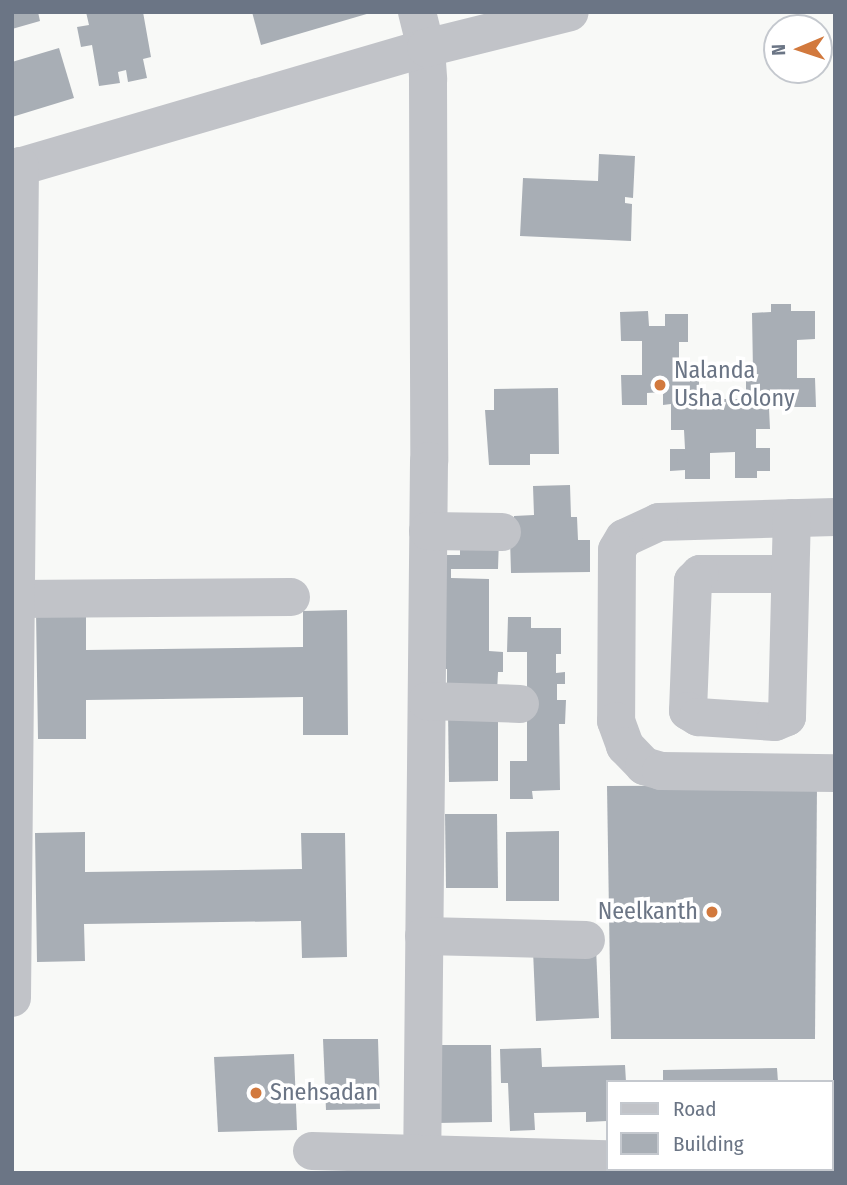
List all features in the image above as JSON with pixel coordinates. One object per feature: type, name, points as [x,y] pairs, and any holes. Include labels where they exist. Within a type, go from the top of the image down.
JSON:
[{"type":"street","points":[[12,998],[16,168],[421,30],[570,12]]},
{"type":"street","points":[[421,30],[428,531],[422,1164]]},
{"type":"street","points":[[835,517],[659,523],[624,538],[617,550],[617,720],[625,746],[644,766],[661,771],[835,773]]},
{"type":"street","points":[[790,574],[792,518]]},
{"type":"street","points":[[428,531],[502,532]]},
{"type":"street","points":[[15,582],[290,597]]},
{"type":"street","points":[[427,701],[520,704]]},
{"type":"street","points":[[424,936],[586,940]]},
{"type":"street","points":[[312,1151],[422,1164],[606,1160]]},
{"type":"building","points":[[12,12],[38,12],[40,21],[12,29]]},
{"type":"building","points":[[86,12],[143,12],[151,57],[143,59],[147,78],[128,82],[126,70],[118,72],[120,83],[99,86],[92,45],[81,47],[77,27],[89,25]]},
{"type":"building","points":[[252,12],[370,12],[370,13],[261,45]]},
{"type":"building","points":[[59,48],[74,98],[12,117],[12,62]]},
{"type":"building","points":[[599,154],[635,156],[633,198],[625,197],[625,203],[632,204],[631,241],[520,236],[523,178],[598,181]]},
{"type":"building","name":"Nalanda Usha Colony","points":[[771,304],[791,304],[791,311],[815,311],[815,339],[797,340],[797,378],[815,378],[816,407],[788,407],[788,393],[774,393],[775,408],[769,408],[770,429],[756,429],[756,448],[770,448],[770,471],[757,471],[757,478],[735,478],[735,452],[710,453],[710,479],[685,479],[685,470],[670,471],[670,449],[685,449],[684,430],[671,430],[671,404],[663,405],[663,392],[647,393],[647,405],[622,405],[621,375],[642,375],[642,341],[621,341],[620,312],[648,311],[649,326],[665,326],[665,314],[688,314],[688,342],[679,342],[679,361],[689,361],[689,373],[699,373],[699,399],[746,399],[746,372],[753,372],[752,313],[771,312]]},
{"type":"building","points":[[558,388],[559,454],[530,454],[530,465],[489,465],[485,410],[494,410],[494,389]]},
{"type":"building","points":[[570,485],[571,517],[577,517],[578,540],[590,540],[590,572],[511,573],[510,539],[514,539],[514,516],[534,515],[533,486]]},
{"type":"building","points":[[460,539],[499,539],[498,569],[451,569],[451,578],[489,579],[489,651],[503,652],[503,672],[498,672],[497,693],[447,693],[447,669],[440,669],[440,555],[460,555]]},
{"type":"building","points":[[347,610],[348,735],[303,735],[303,697],[86,700],[86,739],[38,739],[36,611],[86,611],[86,650],[303,647],[303,611]]},
{"type":"building","points":[[508,617],[531,617],[531,628],[561,628],[561,654],[556,654],[556,673],[565,672],[565,684],[557,684],[557,700],[566,700],[565,724],[559,724],[560,790],[532,791],[533,799],[510,799],[510,761],[527,761],[527,652],[507,652]]},
{"type":"building","points":[[498,710],[498,781],[449,782],[448,711]]},
{"type":"building","name":"Neelkanth","points":[[817,785],[815,1039],[611,1039],[607,786]]},
{"type":"building","points":[[445,814],[497,814],[498,888],[446,888]]},
{"type":"building","points":[[559,831],[559,901],[506,901],[506,832]]},
{"type":"building","points":[[85,832],[85,872],[302,869],[301,833],[345,833],[347,957],[302,958],[301,921],[84,924],[85,961],[37,962],[35,833]]},
{"type":"building","points":[[596,947],[599,1018],[536,1021],[533,950]]},
{"type":"building","points":[[323,1039],[378,1039],[380,1109],[326,1110]]},
{"type":"building","points":[[436,1045],[491,1045],[492,1122],[437,1123]]},
{"type":"building","points":[[541,1048],[542,1067],[625,1065],[626,1080],[606,1080],[606,1121],[586,1122],[586,1112],[534,1113],[535,1130],[510,1131],[508,1083],[501,1083],[500,1049]]},
{"type":"building","name":"Snehsadan","points":[[294,1054],[297,1130],[218,1132],[214,1057]]},
{"type":"building","points":[[777,1068],[778,1080],[663,1080],[663,1070]]},
{"type":"place","name":"Nalanda Usha Colony","points":[[660,385]]},
{"type":"place","name":"Neelkanth","points":[[712,912]]},
{"type":"place","name":"Snehsadan","points":[[256,1093]]}]
